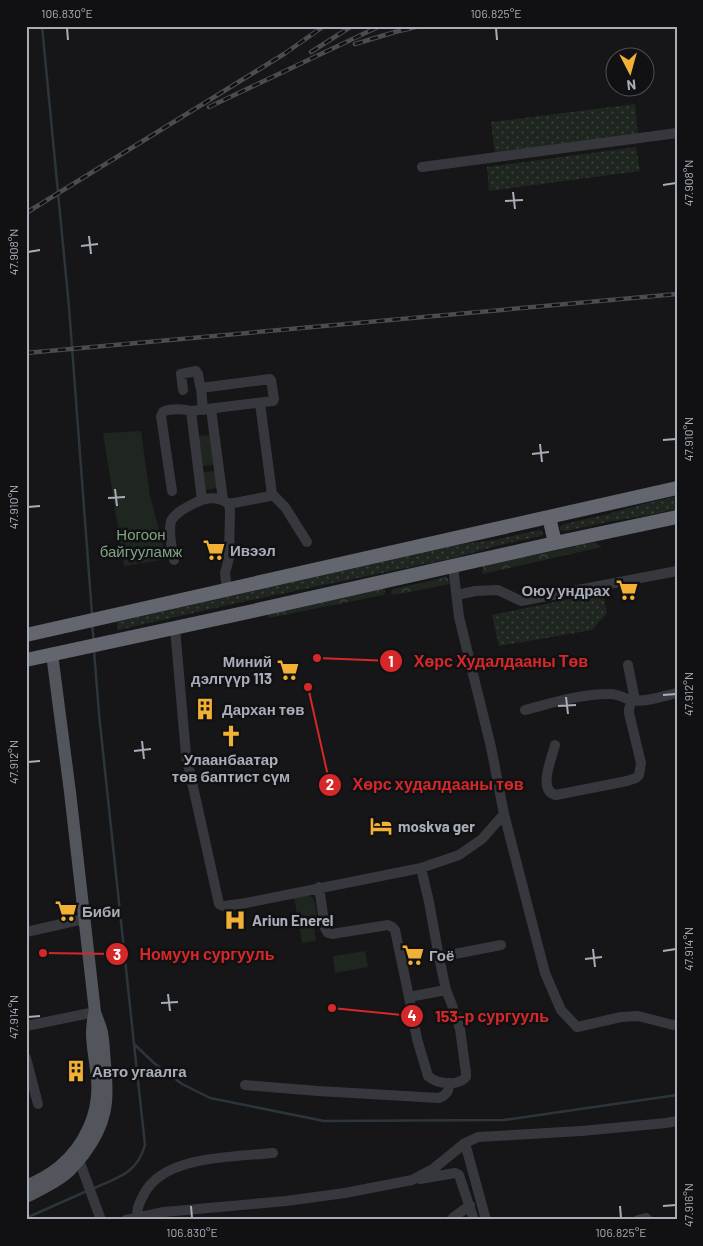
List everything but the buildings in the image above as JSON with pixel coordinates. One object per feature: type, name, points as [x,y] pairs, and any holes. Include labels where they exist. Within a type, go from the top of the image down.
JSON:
[{"type":"highway","points":[[26,635],[677,488]]},
{"type":"highway","points":[[549,517],[555,543]]},
{"type":"highway","points":[[26,660],[677,517]]},
{"type":"main road","points":[[26,1197],[82,1166],[99,1131],[107,1096],[102,1033],[95,1012],[52,654]]},
{"type":"main road","points":[[26,1186],[43,1178],[60,1166],[75,1151],[90,1127],[97,1095],[92,1033],[95,1012]]},
{"type":"street","points":[[422,167],[677,134]]},
{"type":"street","points":[[183,390],[180,375],[196,371],[207,409],[226,502],[230,511],[229,558],[225,573],[227,589]]},
{"type":"street","points":[[172,491],[161,416],[164,411],[185,409],[191,411],[274,400],[270,379],[201,388]]},
{"type":"street","points":[[260,403],[272,494],[285,507],[307,542]]},
{"type":"street","points":[[191,411],[202,500]]},
{"type":"street","points":[[174,560],[170,529],[171,519],[176,514],[202,500],[216,498],[226,502],[270,496],[272,494]]},
{"type":"street","points":[[452,566],[457,594],[458,617],[491,747],[504,814],[545,973],[561,1010],[577,1027],[621,1017],[638,1016],[673,1025],[677,1024]]},
{"type":"street","points":[[457,594],[498,590],[521,601],[677,571]]},
{"type":"street","points":[[175,628],[186,755],[219,904],[224,906],[246,903],[421,868],[459,855],[482,839],[504,814]]},
{"type":"street","points":[[555,745],[546,776],[546,784],[551,794],[556,795],[619,783],[639,776],[641,763],[629,713],[634,700],[628,665]]},
{"type":"street","points":[[525,710],[580,697],[608,694],[634,700],[646,700],[677,693]]},
{"type":"street","points":[[319,887],[325,928],[328,933],[332,934],[388,925],[392,926],[395,930],[417,1039],[428,1076],[431,1079],[459,1083],[466,1077],[460,1029],[446,990],[421,868]]},
{"type":"street","points":[[26,932],[84,919]]},
{"type":"street","points":[[439,957],[501,945]]},
{"type":"street","points":[[409,997],[446,990]]},
{"type":"street","points":[[26,1026],[95,1012]]},
{"type":"street","points":[[26,1058],[38,1104]]},
{"type":"street","points":[[245,1085],[440,1098],[447,1093],[449,1083]]},
{"type":"street","points":[[412,1180],[433,1169],[465,1143],[478,1137],[581,1131],[666,1123],[677,1120]]},
{"type":"street","points":[[465,1143],[486,1220]]},
{"type":"street","points":[[138,1218],[137,1209],[146,1190],[160,1176],[174,1168],[197,1161],[273,1153]]},
{"type":"street","points":[[82,1166],[101,1220]]},
{"type":"street","points":[[126,1220],[164,1212],[286,1201],[346,1193],[455,1173],[459,1175],[474,1220]]},
{"type":"street","points":[[451,1220],[470,1204]]},
{"type":"street","points":[[638,1220],[646,1218],[648,1220]]},
{"type":"green space","points":[[635,104],[638,135],[495,153],[491,122]]},
{"type":"green space","points":[[636,147],[640,171],[489,191],[487,167]]},
{"type":"green space","name":"Ногоон байгууламж","points":[[141,431],[150,496],[167,559],[124,566],[103,433]]},
{"type":"green space","points":[[211,435],[215,465],[202,466],[198,436]]},
{"type":"green space","points":[[216,471],[218,488],[204,490],[202,472]]},
{"type":"green space","points":[[677,496],[677,509],[566,531],[560,530],[560,527],[564,524]]},
{"type":"green space","points":[[541,530],[543,535],[454,558],[118,630],[117,622],[456,545],[495,540]]},
{"type":"green space","points":[[595,542],[602,547],[482,574],[483,566]]},
{"type":"green space","points":[[447,577],[450,584],[393,595],[391,592],[393,589]]},
{"type":"green space","points":[[382,589],[385,591],[384,595],[268,618],[267,613]]},
{"type":"green space","points":[[603,592],[607,613],[592,630],[499,646],[492,615]]},
{"type":"green space","points":[[308,895],[314,899],[318,920],[314,927],[316,941],[302,943],[294,897]]},
{"type":"green space","points":[[365,951],[368,967],[335,973],[333,956]]},
{"type":"waterway","points":[[42,26],[69,307],[92,614]]},
{"type":"waterway","points":[[92,625],[94,642]]},
{"type":"waterway","points":[[94,650],[134,1044],[154,1063],[182,1084],[210,1098],[324,1121],[504,1120],[677,1095]]},
{"type":"waterway","points":[[92,1189],[125,1174],[137,1163],[145,1145],[134,1044]]},
{"type":"waterway","points":[[26,1218],[87,1191]]},
{"type":"railway","points":[[26,213],[284,54],[324,26]]},
{"type":"railway","points":[[311,52],[352,26]]},
{"type":"railway","points":[[209,107],[380,26]]},
{"type":"railway","points":[[355,44],[420,26]]},
{"type":"railway","points":[[26,353],[677,294]]},
{"type":"place","name":"Ивээл","points":[[214,550]]},
{"type":"place","name":"Оюу ундрах","points":[[627,590]]},
{"type":"place","name":"Хөрс Худалдааны Төв","points":[[317,658]]},
{"type":"place","name":"Миний дэлгүүр 113","points":[[288,670]]},
{"type":"place","name":"Хөрс худалдааны төв","points":[[308,687]]},
{"type":"place","name":"Дархан төв","points":[[205,709]]},
{"type":"place","name":"Улаанбаатар төв баптист сүм","points":[[231,736]]},
{"type":"place","name":"moskva ger","points":[[381,826]]},
{"type":"place","name":"Биби","points":[[66,911]]},
{"type":"place","name":"Ariun Enerel","points":[[235,920]]},
{"type":"place","name":"Номуун сургууль","points":[[43,953]]},
{"type":"place","name":"Гоё","points":[[413,955]]},
{"type":"place","name":"153-р сургууль","points":[[332,1008]]},
{"type":"place","name":"Авто угаалга","points":[[76,1071]]}]
